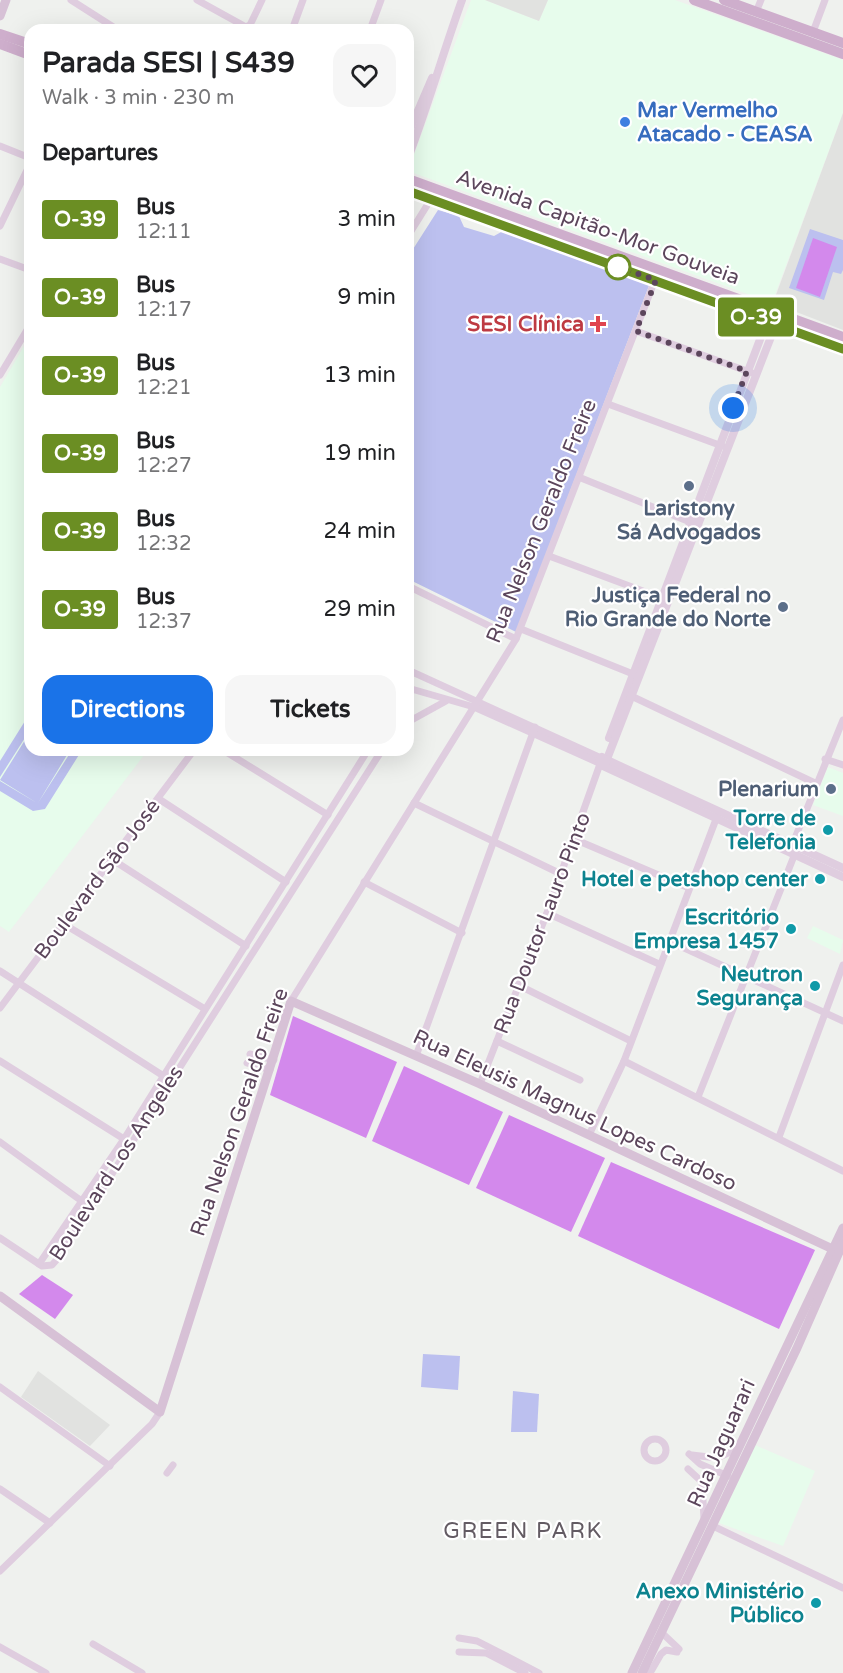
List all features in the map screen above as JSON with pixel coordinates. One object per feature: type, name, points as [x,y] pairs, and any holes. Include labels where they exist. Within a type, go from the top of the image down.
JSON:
[{"type":"main road","points":[[0,16],[6,0]]},
{"type":"main road","points":[[694,0],[843,54]]},
{"type":"main road","points":[[724,0],[843,43]]},
{"type":"main road","points":[[0,33],[24,43]]},
{"type":"main road","points":[[0,44],[24,53]]},
{"type":"main road","name":"Avenida Capitão-Mor Gouveia","points":[[414,181],[843,338]]},
{"type":"main road","name":"Avenida Capitão-Mor Gouveia","points":[[414,193],[843,349]]},
{"type":"main road","points":[[510,228],[526,222]]},
{"type":"main road","points":[[813,326],[824,342]]},
{"type":"main road","name":"Rua Eleusis Magnus Lopes Cardoso","points":[[291,1000],[480,1084],[838,1252]]},
{"type":"main road","name":"Rua Nelson Geraldo Freire","points":[[160,1412],[274,1060],[291,1000]]},
{"type":"main road","name":"Rua Jaguarari","points":[[632,1673],[735,1479],[838,1252],[843,1228]]},
{"type":"main road","name":"Rua Jaguarari","points":[[642,1673],[709,1525],[737,1449],[843,1243]]},
{"type":"main road","points":[[0,1296],[160,1412]]},
{"type":"street","points":[[71,0],[109,24]]},
{"type":"street","points":[[197,0],[241,24]]},
{"type":"street","points":[[250,24],[262,0]]},
{"type":"street","points":[[294,24],[303,0]]},
{"type":"street","points":[[372,24],[381,0]]},
{"type":"street","points":[[414,142],[432,95],[436,73],[462,0]]},
{"type":"street","points":[[756,12],[761,0]]},
{"type":"street","points":[[813,32],[825,0]]},
{"type":"street","points":[[414,118],[424,92],[436,73]]},
{"type":"street","points":[[0,146],[24,156]]},
{"type":"street","points":[[0,226],[24,176]]},
{"type":"street","points":[[414,227],[431,200]]},
{"type":"street","points":[[0,259],[24,268]]},
{"type":"street","name":"Rua Nelson Geraldo Freire","points":[[291,1000],[516,639],[581,478],[656,280]]},
{"type":"street","name":"Rua Doutor Lauro Pinto","points":[[480,1084],[771,322]]},
{"type":"street","points":[[636,331],[751,373]]},
{"type":"street","points":[[1,372],[24,334]]},
{"type":"street","points":[[608,404],[724,446]]},
{"type":"street","points":[[581,478],[694,523]]},
{"type":"street","points":[[549,556],[666,599]]},
{"type":"street","points":[[414,589],[516,639]]},
{"type":"street","points":[[521,629],[637,676]]},
{"type":"street","points":[[414,673],[793,851],[843,877]]},
{"type":"street","points":[[414,690],[446,701],[476,704]]},
{"type":"street","points":[[630,696],[815,783]]},
{"type":"street","points":[[414,719],[446,701]]},
{"type":"street","points":[[698,1097],[793,851],[815,783],[843,720]]},
{"type":"street","points":[[416,1056],[534,730]]},
{"type":"street","name":"Boulevard São José","points":[[0,1008],[190,756]]},
{"type":"street","points":[[233,756],[328,815]]},
{"type":"street","name":"Boulevard Los Angeles","points":[[363,756],[124,1139],[39,1264],[45,1267],[52,1265],[65,1247],[377,757]]},
{"type":"street","points":[[825,759],[843,765]]},
{"type":"street","points":[[159,799],[286,882]]},
{"type":"street","points":[[414,803],[561,874]]},
{"type":"street","points":[[589,1135],[624,1061],[717,815]]},
{"type":"street","points":[[574,840],[689,888]]},
{"type":"street","points":[[793,851],[843,868]]},
{"type":"street","points":[[112,860],[246,946]]},
{"type":"street","points":[[364,882],[462,933]]},
{"type":"street","points":[[273,901],[275,909],[282,906]]},
{"type":"street","points":[[547,913],[575,930],[659,964]]},
{"type":"street","points":[[63,923],[205,1009]]},
{"type":"street","points":[[258,926],[264,923],[268,929]]},
{"type":"street","points":[[669,941],[843,1021]]},
{"type":"street","points":[[779,1137],[843,965]]},
{"type":"street","points":[[0,971],[162,1075]]},
{"type":"street","points":[[518,985],[631,1041]]},
{"type":"street","points":[[193,1029],[195,1036],[201,1034]]},
{"type":"street","points":[[497,1041],[580,1080]]},
{"type":"street","points":[[176,1054],[183,1054],[185,1059]]},
{"type":"street","points":[[250,1054],[274,1060]]},
{"type":"street","points":[[0,1061],[124,1139]]},
{"type":"street","points":[[624,1061],[843,1171]]},
{"type":"street","points":[[247,1063],[270,1070]]},
{"type":"street","points":[[0,1142],[82,1202]]},
{"type":"street","points":[[0,1238],[39,1264]]},
{"type":"street","points":[[57,1240],[65,1247]]},
{"type":"street","points":[[0,1387],[110,1466]]},
{"type":"street","name":"Rua Nelson Geraldo Freire","points":[[0,1571],[110,1466],[152,1424],[160,1412]]},
{"type":"street","points":[[735,1479],[700,1464],[689,1454],[717,1458],[737,1449]]},
{"type":"street","points":[[167,1473],[173,1465]]},
{"type":"street","points":[[688,1469],[702,1482],[709,1525],[843,1588]]},
{"type":"street","points":[[0,1489],[50,1523]]},
{"type":"street","points":[[650,1673],[661,1654],[666,1650],[678,1651],[661,1632]]},
{"type":"street","points":[[459,1638],[477,1641],[512,1667],[539,1673]]},
{"type":"street","points":[[93,1644],[142,1673]]},
{"type":"street","points":[[1,1651],[46,1673]]},
{"type":"street","points":[[459,1652],[486,1653],[525,1673]]},
{"type":"shaded area","points":[[471,0],[485,0],[539,21],[548,0],[675,0],[843,60],[843,113],[772,303],[414,173],[414,155]]},
{"type":"shaded area","points":[[485,0],[548,0],[539,21]]},
{"type":"shaded area","points":[[843,113],[843,330],[773,303]]},
{"type":"shaded area","points":[[438,210],[459,216],[464,227],[494,236],[503,231],[650,283],[516,632],[414,582],[414,248]]},
{"type":"shaded area","points":[[810,229],[843,240],[843,270],[841,274],[833,272],[824,300],[789,288]]},
{"type":"shaded area","points":[[813,238],[837,247],[820,297],[796,288]]},
{"type":"shaded area","points":[[24,346],[24,756],[143,756],[9,932],[0,926],[0,387]]},
{"type":"shaded area","points":[[24,723],[24,739],[0,777],[0,761]]},
{"type":"shaded area","points":[[24,742],[24,756],[66,756],[38,803],[68,756],[78,756],[45,809],[33,811],[0,791],[0,781],[37,803],[0,780]]},
{"type":"shaded area","name":"Plenarium","points":[[828,767],[843,773],[843,816],[813,805]]},
{"type":"shaded area","points":[[813,926],[843,940],[840,954],[807,938]]},
{"type":"shaded area","points":[[293,1016],[397,1062],[366,1138],[270,1095]]},
{"type":"shaded area","points":[[404,1066],[503,1112],[469,1185],[372,1141]]},
{"type":"shaded area","points":[[509,1115],[605,1158],[571,1232],[476,1188]]},
{"type":"shaded area","points":[[611,1162],[815,1250],[779,1329],[578,1236]]},
{"type":"shaded area","points":[[42,1275],[73,1295],[55,1319],[19,1294]]},
{"type":"shaded area","points":[[423,1354],[460,1356],[458,1390],[421,1387]]},
{"type":"shaded area","points":[[38,1371],[110,1425],[90,1446],[21,1397]]},
{"type":"shaded area","points":[[513,1391],[539,1394],[537,1432],[511,1432]]},
{"type":"shaded area","points":[[755,1445],[815,1471],[783,1546],[719,1523]]},
{"type":"bus line","name":"O-39","points":[[414,193],[843,349]]},
{"type":"place","name":"Mar Vermelho Atacado - CEASA","points":[[625,122]]},
{"type":"place","name":"SESI Clínica","points":[[598,324]]},
{"type":"place","name":"Laristony Sá Advogados","points":[[689,486]]},
{"type":"place","name":"Justiça Federal no Rio Grande do Norte","points":[[783,607]]},
{"type":"place","name":"Plenarium","points":[[831,789]]},
{"type":"place","name":"Torre de Telefonia","points":[[828,830]]},
{"type":"place","name":"Hotel e petshop center","points":[[820,879]]},
{"type":"place","name":"Escritório Empresa 1457","points":[[791,929]]},
{"type":"place","name":"Neutron Segurança","points":[[815,986]]},
{"type":"place","name":"Anexo Ministério Público","points":[[816,1603]]},
{"type":"district","name":"GREEN PARK","points":[[523,1530]]},
{"type":"route","points":[[618,267],[656,280],[636,331],[747,371],[733,408]]}]
